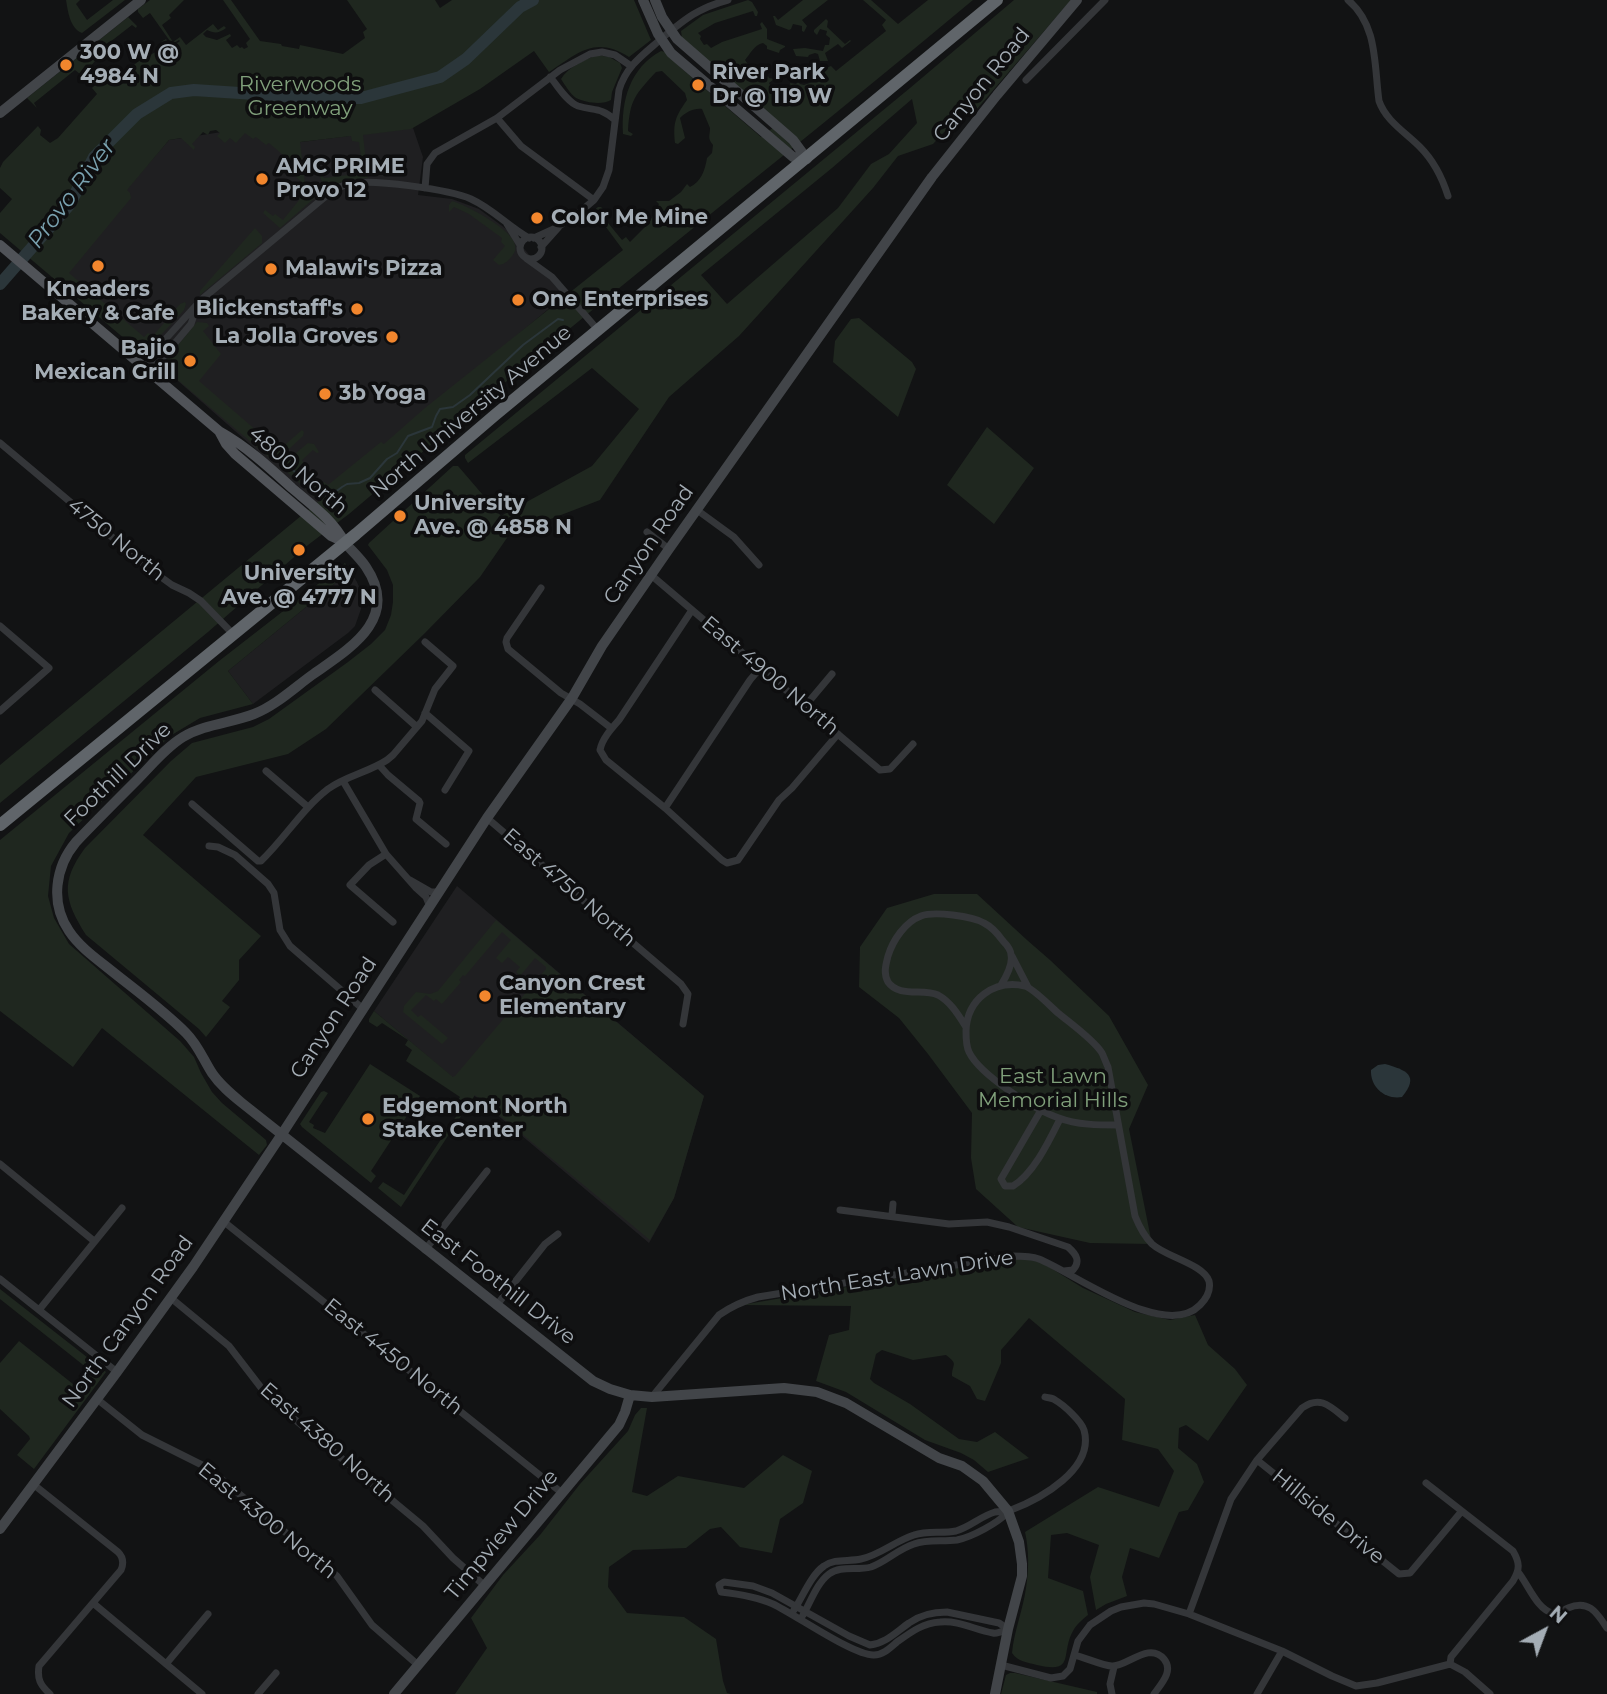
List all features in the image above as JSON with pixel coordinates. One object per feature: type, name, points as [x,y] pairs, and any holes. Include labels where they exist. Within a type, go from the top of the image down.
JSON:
[{"type":"highway","name":"North University Avenue","points":[[0,825],[345,543],[997,0]]},
{"type":"main road","points":[[0,113],[141,0]]},
{"type":"main road","points":[[643,0],[666,35],[677,39],[793,140],[807,159]]},
{"type":"main road","points":[[655,0],[671,53],[793,157],[807,159]]},
{"type":"main road","name":"Canyon Road","points":[[282,1134],[487,818],[572,698],[602,646],[669,549],[940,168],[990,103],[1077,0]]},
{"type":"main road","name":"4800 North","points":[[2,247],[219,431],[244,446],[330,521],[345,543]]},
{"type":"main road","name":"Foothill Drive","points":[[58,898],[59,874],[71,848],[174,744],[199,729],[253,714],[270,706],[353,646],[366,633],[376,611],[376,589],[368,569],[345,543]]},
{"type":"main road","name":"East Foothill Drive","points":[[58,898],[62,918],[68,930],[86,950],[187,1034],[195,1042],[219,1082],[242,1103],[593,1381],[630,1395],[652,1397],[785,1388],[817,1392],[846,1403],[939,1458],[962,1466],[983,1481],[1009,1511]]},
{"type":"main road","name":"North Canyon Road","points":[[0,1529],[171,1298],[282,1134]]},
{"type":"main road","name":"Timpview Drive","points":[[394,1694],[619,1425],[630,1395]]},
{"type":"main road","points":[[995,1694],[1022,1576],[1019,1542],[1009,1511]]},
{"type":"street","points":[[520,245],[558,227],[594,200],[603,187],[607,176],[617,101],[621,84],[631,66],[683,20],[709,6],[728,0]]},
{"type":"street","points":[[1026,80],[1105,0]]},
{"type":"street","points":[[1348,0],[1359,12],[1371,36],[1382,110],[1432,161],[1448,196]]},
{"type":"street","points":[[425,188],[427,164],[435,153],[498,118],[550,77],[578,60],[602,52],[615,55],[631,66]]},
{"type":"street","points":[[550,77],[576,105],[599,109],[615,120]]},
{"type":"street","points":[[599,109],[617,101]]},
{"type":"street","points":[[498,118],[521,146],[594,200]]},
{"type":"street","points":[[146,369],[151,355],[201,300],[338,188],[349,184],[364,182],[425,188],[470,198],[540,243],[552,277]]},
{"type":"street","points":[[504,221],[520,245],[521,253],[552,277],[598,330]]},
{"type":"street","points":[[527,259],[536,258],[558,227]]},
{"type":"street","name":"4750 North","points":[[0,443],[149,569],[201,601],[233,634]]},
{"type":"street","points":[[697,510],[734,537],[759,565]]},
{"type":"street","points":[[647,532],[669,549]]},
{"type":"street","name":"East 4900 North","points":[[651,575],[880,769],[890,769],[913,744]]},
{"type":"street","points":[[541,588],[508,638],[508,649],[561,693],[572,698],[611,729]]},
{"type":"street","points":[[692,610],[611,729],[600,751],[606,760],[665,808],[722,860],[727,863],[738,860],[779,800],[838,734]]},
{"type":"street","points":[[0,626],[49,668],[0,711]]},
{"type":"street","points":[[192,804],[258,861],[264,859],[308,807],[343,780],[379,765],[393,755],[422,721],[435,689],[453,666],[425,642]]},
{"type":"street","points":[[665,808],[761,667]]},
{"type":"street","points":[[806,705],[832,674]]},
{"type":"street","points":[[375,690],[417,727]]},
{"type":"street","points":[[425,713],[469,751],[445,790]]},
{"type":"street","points":[[379,765],[419,801],[416,819],[446,844]]},
{"type":"street","points":[[266,771],[308,807]]},
{"type":"street","points":[[343,780],[386,854],[426,897],[430,906]]},
{"type":"street","name":"East 4750 North","points":[[487,818],[681,984],[688,994],[683,1024]]},
{"type":"street","points":[[208,846],[218,847],[235,855],[268,884],[274,893],[281,930],[290,946],[363,1009]]},
{"type":"street","points":[[386,854],[369,865],[350,885],[393,922]]},
{"type":"street","points":[[410,880],[431,892],[439,892]]},
{"type":"street","points":[[967,1028],[942,997],[932,993],[900,990],[888,981],[885,966],[890,949],[904,928],[914,919],[928,914],[975,919],[992,928],[1006,945],[1028,987]]},
{"type":"street","points":[[1001,985],[1012,955]]},
{"type":"street","points":[[1028,987],[1001,985],[978,999],[971,1010],[967,1028],[970,1054],[992,1079],[1041,1110],[1060,1119],[1118,1125]]},
{"type":"street","name":"North East Lawn Drive","points":[[652,1397],[719,1315],[731,1306],[763,1296],[1012,1256],[1035,1257],[1144,1311],[1179,1316],[1196,1309],[1204,1301],[1210,1290],[1208,1278],[1200,1268],[1166,1254],[1152,1244],[1135,1216],[1108,1067],[1101,1051],[1028,987]]},
{"type":"street","points":[[1041,1110],[1001,1179],[1005,1186],[1016,1184],[1031,1168],[1060,1119]]},
{"type":"street","points":[[0,1164],[94,1241]]},
{"type":"street","points":[[425,1250],[487,1171]]},
{"type":"street","points":[[892,1215],[893,1204]]},
{"type":"street","points":[[39,1310],[122,1208]]},
{"type":"street","points":[[840,1210],[949,1224],[986,1222],[1049,1239],[1075,1252],[1077,1265],[1073,1270],[1064,1271]]},
{"type":"street","name":"East 4450 North","points":[[223,1221],[562,1493]]},
{"type":"street","points":[[496,1306],[545,1244],[558,1234]]},
{"type":"street","points":[[0,1279],[117,1372]]},
{"type":"street","name":"East 4380 North","points":[[171,1298],[229,1346],[269,1398],[423,1526],[453,1558],[485,1586]]},
{"type":"street","points":[[801,1620],[820,1584],[833,1571],[871,1566],[913,1544],[961,1539],[999,1522],[1009,1511],[1051,1490],[1067,1478],[1084,1450],[1086,1437],[1078,1419],[1054,1398],[1045,1397]]},
{"type":"street","name":"East 4300 North","points":[[97,1399],[142,1435],[208,1468],[316,1557],[337,1576],[372,1625],[418,1665]]},
{"type":"street","points":[[1189,1614],[1231,1499],[1257,1460],[1307,1404],[1324,1403],[1345,1418]]},
{"type":"street","name":"Hillside Drive","points":[[1257,1460],[1399,1574],[1410,1573],[1461,1512]]},
{"type":"street","points":[[1426,1483],[1513,1551],[1519,1566],[1513,1581],[1451,1657],[1450,1664]]},
{"type":"street","points":[[33,1485],[118,1552],[122,1558],[121,1570],[39,1666],[37,1677],[41,1687],[50,1694]]},
{"type":"street","points":[[791,1614],[815,1576],[828,1564],[870,1557],[916,1534],[957,1531],[995,1512],[1009,1511]]},
{"type":"street","points":[[1518,1572],[1527,1582],[1540,1606],[1553,1613],[1579,1605],[1589,1606],[1607,1628]]},
{"type":"street","points":[[724,1583],[753,1586],[772,1593],[870,1645],[886,1640],[918,1618],[939,1612],[999,1623],[1008,1629],[995,1634],[952,1622],[928,1624],[908,1634],[885,1652],[872,1655],[846,1646],[763,1600],[743,1594],[721,1592],[719,1585],[724,1583]]},
{"type":"street","points":[[93,1603],[202,1694]]},
{"type":"street","points":[[1001,1665],[1022,1672],[1057,1678],[1063,1676],[1070,1669],[1078,1641],[1090,1625],[1121,1607],[1154,1604],[1189,1614],[1282,1651],[1356,1690],[1450,1664],[1465,1672],[1490,1694]]},
{"type":"street","points":[[166,1664],[208,1614]]},
{"type":"street","points":[[1257,1694],[1282,1651]]},
{"type":"street","points":[[1074,1654],[1114,1667],[1147,1653],[1156,1654],[1164,1658],[1168,1674],[1154,1694]]},
{"type":"street","points":[[1112,1694],[1110,1684],[1114,1667]]},
{"type":"street","points":[[258,1694],[276,1673]]},
{"type":"shaded area","points":[[413,128],[423,157],[418,195],[452,199],[479,209],[509,231],[564,296],[317,503],[161,366],[149,347],[63,270],[101,219],[169,140],[235,130],[293,143]]},
{"type":"shaded area","points":[[350,571],[363,596],[355,626],[253,704],[228,671]]},
{"type":"shaded area","points":[[457,886],[704,1096],[674,1198],[649,1243],[374,1011]]},
{"type":"shaded area","points":[[1385,1064],[1408,1074],[1410,1083],[1402,1097],[1384,1094],[1373,1082],[1371,1070]]},
{"type":"green space","points":[[66,0],[80,0],[76,4],[87,20],[113,0],[125,0],[82,33],[72,24]]},
{"type":"green space","name":"Riverwoods Greenway","points":[[150,0],[184,0],[169,15],[171,18],[162,25],[173,42],[180,37],[186,45],[213,24],[218,30],[224,26],[226,28],[217,32],[207,30],[203,34],[206,37],[217,40],[230,34],[226,40],[232,48],[237,45],[244,49],[248,47],[246,43],[250,39],[223,0],[231,0],[260,41],[299,49],[300,45],[343,54],[365,38],[363,32],[367,29],[347,0],[435,0],[440,8],[452,0],[634,0],[651,40],[629,57],[606,47],[587,49],[549,72],[534,51],[480,89],[411,129],[363,135],[368,178],[346,180],[331,187],[324,185],[319,175],[321,173],[324,178],[356,174],[357,169],[362,166],[359,142],[352,141],[351,136],[300,142],[305,184],[313,182],[318,195],[280,228],[263,213],[265,210],[283,220],[300,199],[293,193],[302,182],[295,176],[298,172],[287,163],[289,160],[269,143],[266,145],[245,133],[236,143],[230,138],[225,143],[217,136],[220,133],[216,130],[210,131],[208,135],[203,132],[192,144],[194,150],[181,138],[169,140],[127,190],[131,198],[69,273],[144,337],[148,333],[153,336],[180,304],[185,302],[184,310],[148,349],[142,352],[0,233],[0,213],[12,199],[0,188],[0,168],[38,126],[40,135],[50,143],[58,138],[97,94],[92,88],[96,84],[85,71],[80,74],[75,70],[34,103],[37,108],[27,98],[128,17],[136,28],[132,25],[92,56],[95,61],[91,66],[106,79],[110,75],[115,79],[139,61],[163,48],[161,42],[166,39],[171,47],[180,41],[172,44],[150,13],[143,18],[138,12],[138,9]]},
{"type":"green space","points":[[748,0],[758,12],[757,16],[753,11],[715,23],[698,33],[700,39],[704,45],[707,44],[711,48],[762,29],[762,22],[767,29],[767,39],[785,47],[779,53],[767,49],[763,43],[755,47],[745,60],[762,77],[774,79],[769,83],[773,90],[786,92],[791,88],[790,83],[798,82],[804,85],[824,78],[823,69],[831,66],[836,71],[886,31],[882,25],[886,20],[863,0],[871,0],[898,24],[928,0],[973,0],[308,545],[208,632],[0,803],[0,765],[319,501],[286,471],[285,465],[296,453],[308,443],[314,444],[319,452],[313,450],[302,460],[305,465],[302,469],[320,486],[324,482],[328,485],[381,442],[384,444],[425,408],[623,250],[592,212],[598,207],[605,211],[604,218],[622,240],[626,237],[630,242],[649,223],[659,204],[656,201],[669,201],[687,184],[690,187],[700,179],[707,158],[712,153],[710,128],[702,109],[690,111],[680,118],[685,138],[678,144],[675,143],[676,120],[687,100],[685,93],[662,71],[656,72],[638,92],[629,120],[628,131],[633,134],[623,134],[626,97],[635,76],[650,58],[661,51],[666,52],[761,137],[779,123],[682,38],[681,31],[703,15]]},
{"type":"green space","points":[[803,0],[828,0],[802,20],[807,26],[804,32],[802,26],[793,24],[789,30],[776,25],[773,16],[778,20]]},
{"type":"green space","points":[[1014,0],[1071,0],[970,117],[962,113],[933,144],[898,156],[873,188],[739,336],[669,397],[600,500],[509,535],[480,577],[326,729],[288,754],[196,777],[143,835],[261,936],[239,960],[239,980],[222,1001],[230,1007],[206,1037],[86,935],[73,911],[68,891],[72,871],[85,848],[192,743],[253,727],[269,719],[348,662],[385,630],[391,615],[393,585],[387,570],[369,543],[453,466],[458,466],[501,516],[592,466],[639,409],[592,368],[468,463],[465,455]],"holes":[[[912,99],[917,123],[889,154],[871,164],[838,208],[727,304],[701,275]]]},
{"type":"green space","points":[[826,19],[827,27],[845,44],[851,41],[842,48],[838,44],[825,53],[828,61],[820,61],[815,53],[808,57],[796,56],[793,49],[823,51],[825,45],[829,45],[827,31],[820,29],[817,35],[814,32]]},
{"type":"green space","points":[[597,55],[609,57],[620,63],[622,68],[611,100],[604,103],[576,98],[561,79],[572,67]]},
{"type":"green space","points":[[452,201],[468,207],[506,232],[515,245],[514,253],[508,261],[499,265],[493,260],[505,246],[501,242],[502,238],[469,214],[454,207],[449,212]]},
{"type":"green space","points":[[255,228],[262,236],[262,243],[200,295],[200,291]]},
{"type":"green space","points":[[859,318],[912,362],[916,369],[898,417],[833,362],[835,341],[851,319]]},
{"type":"green space","points":[[197,322],[207,323],[209,326],[203,331],[221,354],[199,381],[279,450],[302,430],[304,432],[277,460],[271,459],[166,370],[165,361]]},
{"type":"green space","points":[[987,427],[1034,468],[994,524],[947,485]]},
{"type":"green space","points":[[345,563],[350,571],[228,671],[253,704],[200,718],[170,736],[69,833],[51,866],[48,896],[54,918],[69,944],[180,1041],[194,1057],[212,1092],[266,1140],[267,1145],[259,1155],[102,1028],[73,1067],[0,1011],[0,840],[219,661]]},
{"type":"green space","name":"East Lawn Memorial Hills","points":[[934,894],[977,894],[1109,1016],[1148,1085],[1129,1129],[1152,1244],[1090,1243],[1018,1227],[976,1189],[971,1158],[972,1113],[899,1018],[859,987],[860,947],[887,908]]},
{"type":"green space","points":[[496,920],[704,1096],[674,1198],[650,1240],[475,1095],[401,1207],[378,1188],[383,1182],[404,1195],[463,1106],[457,1102],[460,1097],[406,1061],[412,1050],[405,1045],[408,1040],[382,1023],[377,1027],[369,1022],[369,1019],[374,1011],[455,1076],[546,967],[535,958],[520,976],[516,972],[520,967],[508,957],[502,963],[496,958],[511,940],[502,932],[465,976],[463,975],[459,980],[461,982],[442,1004],[426,995],[411,1010],[448,1038],[442,1044],[403,1012],[404,1006],[416,992],[430,994],[438,991]]},
{"type":"green space","points":[[370,1064],[420,1096],[371,1171],[376,1176],[371,1183],[300,1124],[324,1091],[328,1093],[309,1122],[314,1125],[313,1128],[325,1133]]},
{"type":"green space","points":[[1016,1258],[1041,1262],[1083,1288],[1135,1312],[1170,1320],[1195,1315],[1208,1345],[1235,1369],[1247,1385],[1208,1441],[1186,1425],[1179,1428],[1178,1448],[1197,1464],[1204,1482],[1188,1510],[1179,1512],[1159,1558],[1130,1548],[1122,1577],[1127,1596],[1096,1610],[1090,1577],[1099,1545],[1067,1533],[1051,1535],[1048,1578],[1083,1591],[1088,1615],[1074,1629],[1065,1660],[1057,1667],[1026,1662],[1012,1653],[1027,1581],[1028,1553],[1025,1532],[1098,1487],[1159,1507],[1174,1471],[1158,1449],[1122,1440],[1125,1399],[1029,1318],[1001,1350],[1001,1363],[985,1401],[977,1399],[970,1386],[952,1376],[954,1363],[946,1355],[913,1360],[882,1350],[876,1354],[870,1379],[874,1383],[910,1404],[959,1439],[977,1442],[995,1432],[1029,1458],[988,1472],[974,1460],[925,1440],[846,1392],[816,1381],[829,1335],[849,1330],[851,1306],[741,1305]]},
{"type":"green space","points":[[0,1289],[106,1372],[34,1469],[17,1455],[30,1439],[29,1436],[0,1409],[0,1363],[19,1341],[78,1388],[92,1372],[0,1299]]},
{"type":"green space","points":[[641,1408],[647,1408],[632,1492],[647,1496],[678,1476],[744,1488],[783,1455],[812,1471],[803,1503],[780,1519],[772,1553],[740,1547],[721,1527],[710,1529],[686,1548],[633,1550],[609,1567],[608,1587],[627,1613],[684,1617],[716,1639],[723,1681],[727,1693],[731,1694],[455,1694],[487,1648],[471,1618],[503,1575],[628,1431]]},
{"type":"green space","points":[[1010,1673],[1097,1694],[1001,1694],[1006,1675]]},
{"type":"waterway","name":"Provo River","points":[[0,284],[70,204],[94,157],[137,114],[171,93],[194,90],[316,98],[361,98],[440,77],[466,59],[520,7],[533,0]]},
{"type":"waterway","points":[[287,466],[326,496],[347,484],[370,478],[387,459],[397,453],[408,436],[432,427],[440,409],[453,407],[470,395],[523,345],[558,319],[563,320]]},
{"type":"place","name":"300 W @ 4984 N","points":[[66,65]]},
{"type":"place","name":"River Park Dr @ 119 W","points":[[698,85]]},
{"type":"place","name":"AMC PRIME Provo 12","points":[[262,179]]},
{"type":"place","name":"Color Me Mine","points":[[537,218]]},
{"type":"place","name":"Kneaders Bakery & Cafe","points":[[98,266]]},
{"type":"place","name":"Malawi's Pizza","points":[[271,269]]},
{"type":"place","name":"One Enterprises","points":[[518,300]]},
{"type":"place","name":"Blickenstaff's","points":[[357,309]]},
{"type":"place","name":"La Jolla Groves","points":[[392,337]]},
{"type":"place","name":"Bajio Mexican Grill","points":[[190,361]]},
{"type":"place","name":"3b Yoga","points":[[325,394]]},
{"type":"place","name":"University Ave. @ 4858 N","points":[[400,516]]},
{"type":"place","name":"University Ave. @ 4777 N","points":[[299,550]]},
{"type":"place","name":"Canyon Crest Elementary","points":[[485,996]]},
{"type":"place","name":"Edgemont North Stake Center","points":[[368,1119]]}]
